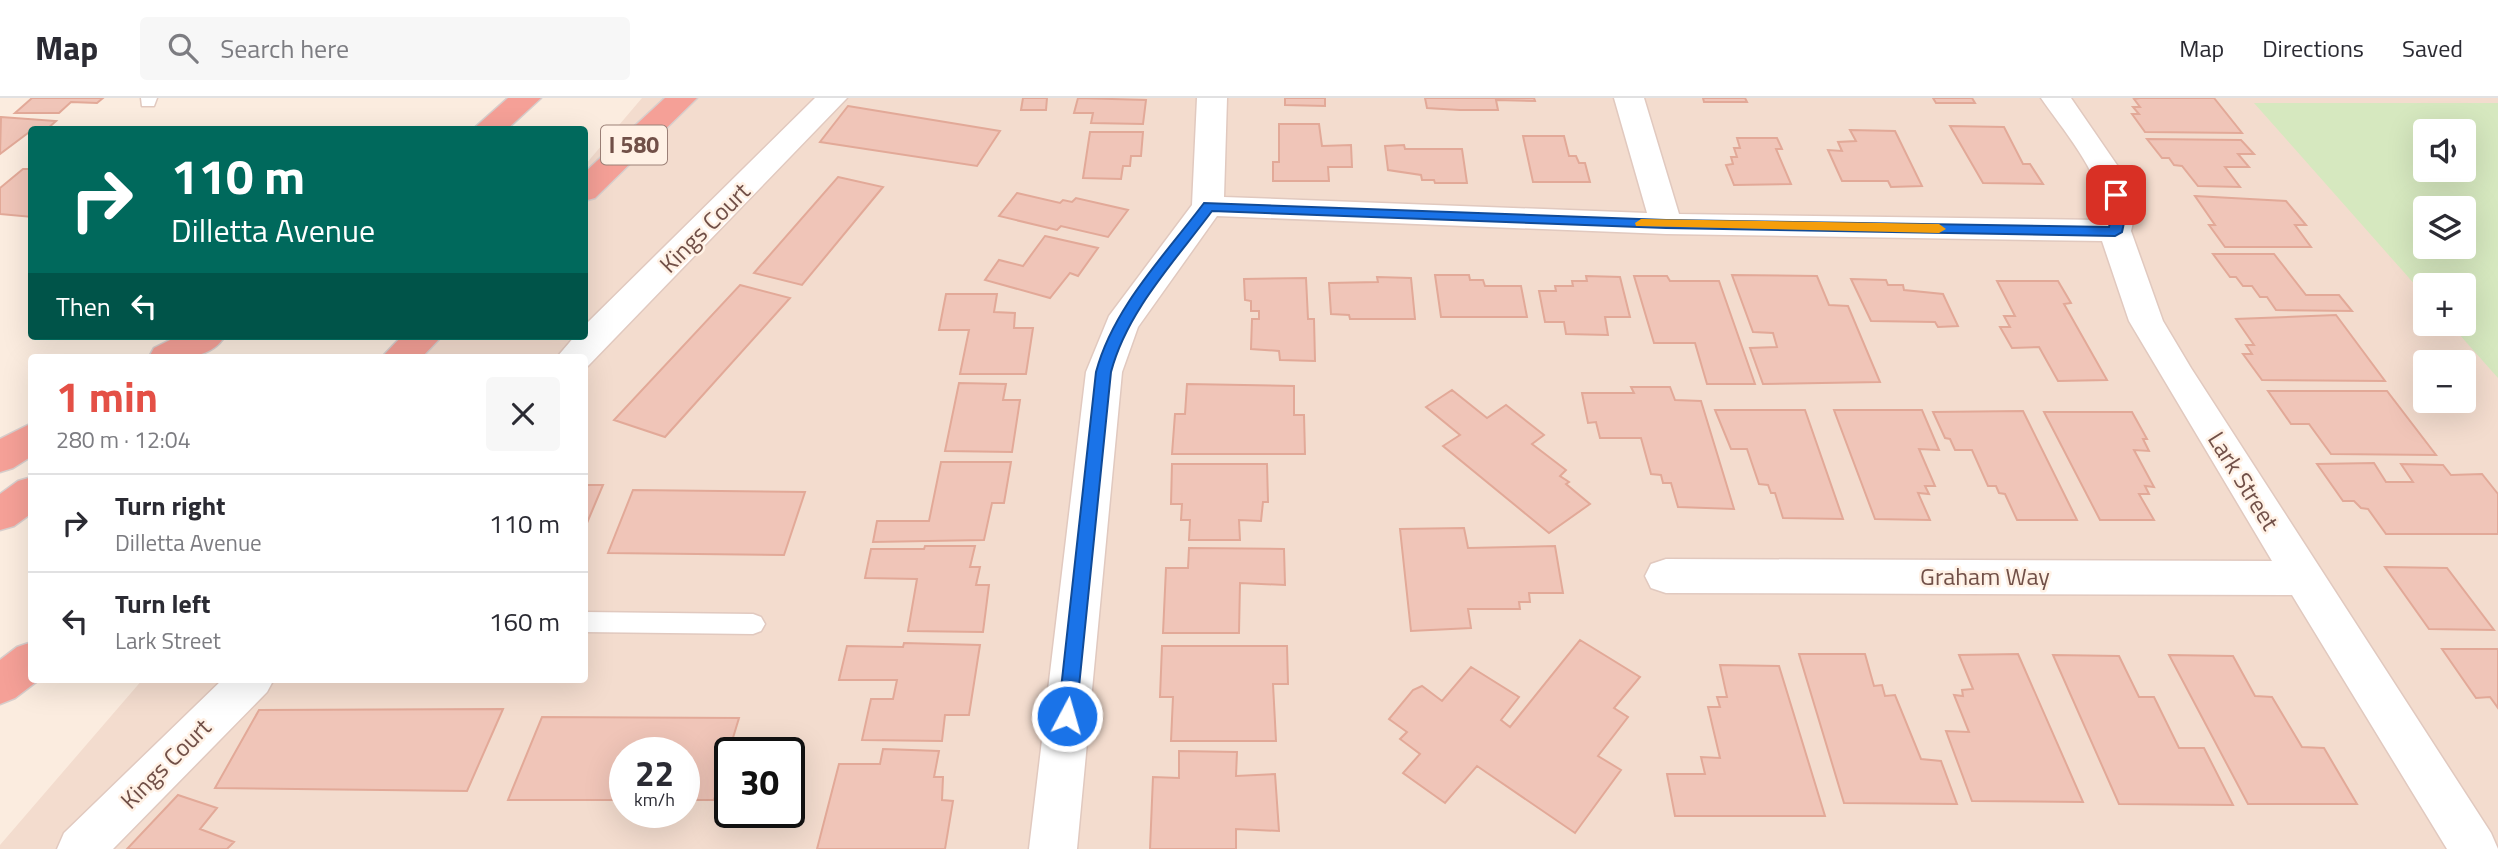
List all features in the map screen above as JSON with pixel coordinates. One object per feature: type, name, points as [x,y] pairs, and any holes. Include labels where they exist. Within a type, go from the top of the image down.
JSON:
[{"type":"highway","points":[[492,126],[526,98]]},
{"type":"highway","name":"I 580","points":[[588,187],[682,98]]},
{"type":"highway","points":[[173,354],[199,340]]},
{"type":"highway","points":[[211,354],[227,340]]},
{"type":"highway","points":[[403,354],[419,340]]},
{"type":"highway","points":[[0,458],[28,440]]},
{"type":"highway","points":[[0,515],[28,495]]},
{"type":"highway","points":[[0,685],[28,663]]},
{"type":"street","name":"Kings Court","points":[[578,354],[832,98]]},
{"type":"street","points":[[1053,849],[1104,372],[1121,324],[1208,206],[1212,98]]},
{"type":"street","points":[[1629,98],[1666,224]]},
{"type":"street","name":"Lark Street","points":[[2056,98],[2112,181],[2120,209],[2115,232],[2147,321],[2176,376],[2474,849]]},
{"type":"street","points":[[1208,206],[1666,224],[2115,232]]},
{"type":"street","name":"Graham Way","points":[[1666,576],[2304,578]]},
{"type":"street","name":"Kings Court","points":[[81,849],[247,683]]},
{"type":"lane","points":[[588,622],[752,624]]},
{"type":"shaded area","points":[[642,98],[2498,98],[2498,849],[0,849],[0,845],[140,683],[588,683],[588,354],[423,354],[435,340],[588,340],[588,161]]},
{"type":"green space","points":[[2254,103],[2498,103],[2498,378],[2476,350],[2461,336],[2476,336],[2476,273],[2413,273],[2413,282]]},
{"type":"building","points":[[32,98],[103,98],[97,103],[71,102],[59,113],[15,113]]},
{"type":"building","points":[[1023,98],[1047,98],[1046,110],[1021,110]]},
{"type":"building","points":[[1078,98],[1146,100],[1143,124],[1091,123],[1093,113],[1074,113]]},
{"type":"building","points":[[1285,98],[1325,98],[1325,106],[1285,105]]},
{"type":"building","points":[[1425,98],[1534,98],[1535,101],[1496,100],[1498,110],[1460,110],[1427,108]]},
{"type":"building","points":[[1703,98],[1745,98],[1747,102],[1704,102]]},
{"type":"building","points":[[1933,98],[1972,98],[1975,103],[1936,103]]},
{"type":"building","points":[[2214,98],[2242,133],[2145,132],[2132,114],[2139,114],[2133,107],[2140,107],[2134,99]]},
{"type":"building","points":[[848,106],[1000,131],[977,166],[820,142]]},
{"type":"building","points":[[1,117],[56,121],[50,126],[28,126],[28,133],[0,154]]},
{"type":"building","points":[[1279,124],[1319,124],[1322,146],[1351,145],[1352,167],[1328,167],[1329,181],[1273,181],[1273,162],[1279,162]]},
{"type":"building","points":[[1950,126],[2004,127],[2023,164],[2030,164],[2043,184],[1983,183]]},
{"type":"building","points":[[1850,130],[1895,131],[1922,186],[1891,187],[1888,181],[1842,181],[1828,150],[1842,151],[1838,142],[1856,141]]},
{"type":"building","points":[[1090,132],[1143,132],[1141,156],[1131,156],[1130,166],[1123,166],[1121,179],[1083,178]]},
{"type":"building","points":[[1523,136],[1564,136],[1569,156],[1576,156],[1579,163],[1585,163],[1590,182],[1533,182]]},
{"type":"building","points":[[1737,138],[1777,138],[1782,149],[1776,149],[1791,184],[1734,185],[1726,165],[1733,164],[1731,157],[1737,157],[1734,148],[1740,148]]},
{"type":"building","points":[[2147,139],[2241,140],[2254,154],[2238,154],[2249,167],[2225,167],[2240,187],[2198,186],[2182,166],[2174,165],[2169,158],[2162,158]]},
{"type":"building","points":[[1404,145],[1405,149],[1462,149],[1467,183],[1435,183],[1434,180],[1422,180],[1421,175],[1388,170],[1385,146]]},
{"type":"building","points":[[23,169],[28,169],[28,217],[0,214],[0,188]]},
{"type":"building","points":[[838,177],[883,187],[802,285],[754,273]]},
{"type":"building","points":[[1017,193],[1060,203],[1063,200],[1072,202],[1076,198],[1128,210],[1108,237],[1061,226],[1057,230],[999,216]]},
{"type":"building","points":[[2195,196],[2286,201],[2306,225],[2295,225],[2311,247],[2225,247],[2209,225],[2215,225]]},
{"type":"building","points":[[1045,236],[1098,248],[1078,276],[1070,273],[1050,298],[985,280],[999,260],[1023,266]]},
{"type":"building","points":[[2213,254],[2274,254],[2306,295],[2339,295],[2352,311],[2276,310],[2267,297],[2260,297],[2252,286],[2243,286],[2236,277],[2230,277]]},
{"type":"building","points":[[1435,275],[1469,275],[1470,280],[1483,280],[1485,286],[1521,286],[1527,317],[1441,317]]},
{"type":"building","points":[[1732,275],[1817,276],[1829,305],[1848,306],[1880,382],[1763,384],[1750,348],[1777,347],[1773,333],[1753,332]]},
{"type":"building","points":[[1586,276],[1620,277],[1630,317],[1605,317],[1608,335],[1566,334],[1564,322],[1545,322],[1539,291],[1556,291],[1555,286],[1573,286],[1572,281],[1587,281]]},
{"type":"building","points":[[1634,276],[1667,276],[1670,281],[1719,281],[1755,384],[1707,384],[1695,343],[1654,343]]},
{"type":"building","points":[[1377,277],[1411,278],[1415,319],[1350,319],[1349,315],[1331,314],[1329,283],[1378,282]]},
{"type":"building","points":[[1306,278],[1308,319],[1314,319],[1315,361],[1280,360],[1279,351],[1251,349],[1252,319],[1259,319],[1259,311],[1251,311],[1251,301],[1245,300],[1244,279]]},
{"type":"building","points":[[1851,279],[1886,280],[1888,285],[1903,285],[1904,290],[1943,294],[1958,326],[1938,327],[1935,322],[1871,321]]},
{"type":"building","points":[[1997,281],[2058,281],[2071,303],[2064,304],[2107,380],[2058,381],[2039,347],[2012,348],[2000,327],[2010,327],[2004,316],[2015,316]]},
{"type":"building","points":[[740,285],[790,298],[665,437],[614,420]]},
{"type":"building","points":[[946,294],[997,294],[994,312],[1015,313],[1014,328],[1033,328],[1026,374],[960,374],[969,330],[939,330]]},
{"type":"building","points":[[2336,315],[2385,381],[2262,380],[2243,354],[2252,354],[2246,345],[2254,345],[2236,319]]},
{"type":"building","points":[[959,383],[1006,384],[1003,400],[1020,400],[1012,452],[945,451]]},
{"type":"building","points":[[1187,384],[1294,386],[1294,415],[1304,415],[1305,454],[1172,454],[1175,414],[1185,414]]},
{"type":"building","points":[[1631,387],[1670,387],[1675,400],[1701,401],[1734,509],[1678,507],[1671,483],[1663,483],[1661,475],[1651,474],[1641,438],[1600,438],[1596,422],[1588,423],[1582,393],[1634,393]]},
{"type":"building","points":[[1452,390],[1487,418],[1506,405],[1544,435],[1532,444],[1566,470],[1560,476],[1590,504],[1549,533],[1443,446],[1460,435],[1426,407]]},
{"type":"building","points":[[2268,391],[2387,391],[2436,455],[2331,454],[2309,424],[2291,424]]},
{"type":"building","points":[[1715,410],[1805,410],[1843,519],[1783,518],[1775,493],[1771,493],[1768,485],[1759,484],[1747,449],[1731,449]]},
{"type":"building","points":[[1834,410],[1922,410],[1939,450],[1919,449],[1935,486],[1925,486],[1929,494],[1918,493],[1930,520],[1875,519]]},
{"type":"building","points":[[2023,411],[2077,520],[2017,520],[2005,494],[1999,493],[1996,486],[1988,486],[1972,450],[1955,450],[1950,439],[1945,438],[1933,412]]},
{"type":"building","points":[[2044,412],[2132,412],[2147,439],[2143,439],[2149,451],[2134,450],[2154,487],[2145,486],[2149,494],[2139,494],[2154,520],[2100,520]]},
{"type":"building","points":[[941,462],[1011,462],[1004,503],[992,503],[984,540],[873,542],[877,521],[929,521]]},
{"type":"building","points":[[2374,463],[2386,482],[2413,482],[2401,464],[2443,465],[2451,475],[2482,474],[2498,494],[2498,534],[2386,534],[2368,509],[2361,508],[2354,501],[2343,501],[2317,464]]},
{"type":"building","points":[[1172,464],[1267,464],[1268,502],[1263,502],[1261,521],[1239,520],[1240,540],[1189,540],[1190,520],[1181,520],[1182,504],[1171,504]]},
{"type":"building","points":[[588,485],[603,485],[588,521]]},
{"type":"building","points":[[633,490],[805,492],[784,555],[608,553]]},
{"type":"building","points":[[1464,528],[1468,548],[1555,546],[1563,593],[1529,593],[1530,602],[1519,602],[1520,609],[1468,609],[1471,628],[1411,631],[1400,529]]},
{"type":"building","points":[[925,546],[975,546],[970,567],[980,567],[976,585],[989,585],[983,632],[908,631],[917,579],[865,578],[871,549],[924,549]]},
{"type":"building","points":[[1189,548],[1284,549],[1285,585],[1240,583],[1239,633],[1163,633],[1166,568],[1188,568]]},
{"type":"building","points":[[2385,567],[2447,568],[2494,630],[2429,629]]},
{"type":"building","points":[[1580,640],[1640,677],[1614,708],[1628,717],[1598,756],[1621,770],[1575,833],[1477,766],[1445,803],[1403,773],[1420,754],[1400,739],[1407,732],[1389,719],[1413,690],[1422,686],[1442,701],[1471,667],[1519,697],[1501,720],[1510,727]]},
{"type":"building","points":[[904,643],[980,645],[969,715],[945,715],[942,741],[862,740],[871,699],[893,699],[897,680],[839,680],[847,646],[903,647]]},
{"type":"building","points":[[1162,646],[1287,646],[1288,684],[1273,684],[1276,741],[1171,741],[1173,697],[1160,697]]},
{"type":"building","points":[[2442,649],[2498,649],[2498,708],[2490,697],[2476,698]]},
{"type":"building","points":[[1799,654],[1865,654],[1874,686],[1882,685],[1885,696],[1895,695],[1921,759],[1941,761],[1957,804],[1844,803]]},
{"type":"building","points":[[2018,654],[2083,802],[1972,801],[1946,731],[1969,732],[1954,695],[1963,696],[1962,690],[1973,689],[1959,655]]},
{"type":"building","points":[[2053,655],[2119,656],[2139,697],[2154,697],[2179,748],[2204,748],[2233,805],[2119,804]]},
{"type":"building","points":[[2169,655],[2233,656],[2255,696],[2272,697],[2302,747],[2324,748],[2357,804],[2248,804]]},
{"type":"building","points":[[1720,665],[1779,666],[1825,816],[1675,816],[1667,774],[1705,774],[1701,757],[1720,758],[1708,707],[1720,707],[1717,697],[1727,697]]},
{"type":"building","points":[[503,709],[467,791],[215,788],[259,710]]},
{"type":"building","points":[[542,717],[739,718],[733,737],[714,737],[714,800],[700,800],[700,737],[609,737],[609,800],[508,800]]},
{"type":"building","points":[[883,749],[939,751],[934,777],[943,777],[942,800],[953,801],[945,849],[817,849],[839,764],[880,764]]},
{"type":"building","points":[[1179,751],[1237,752],[1236,776],[1275,774],[1279,831],[1236,829],[1236,849],[1150,849],[1153,777],[1179,778]]},
{"type":"building","points":[[178,795],[217,808],[200,829],[234,842],[227,849],[127,849]]},
{"type":"slow traffic","points":[[1641,223],[1939,229]]},
{"type":"route","points":[[1067,716],[1104,372],[1110,348],[1129,312],[1208,206],[1666,224],[2115,232],[2120,209],[2116,195]]}]
